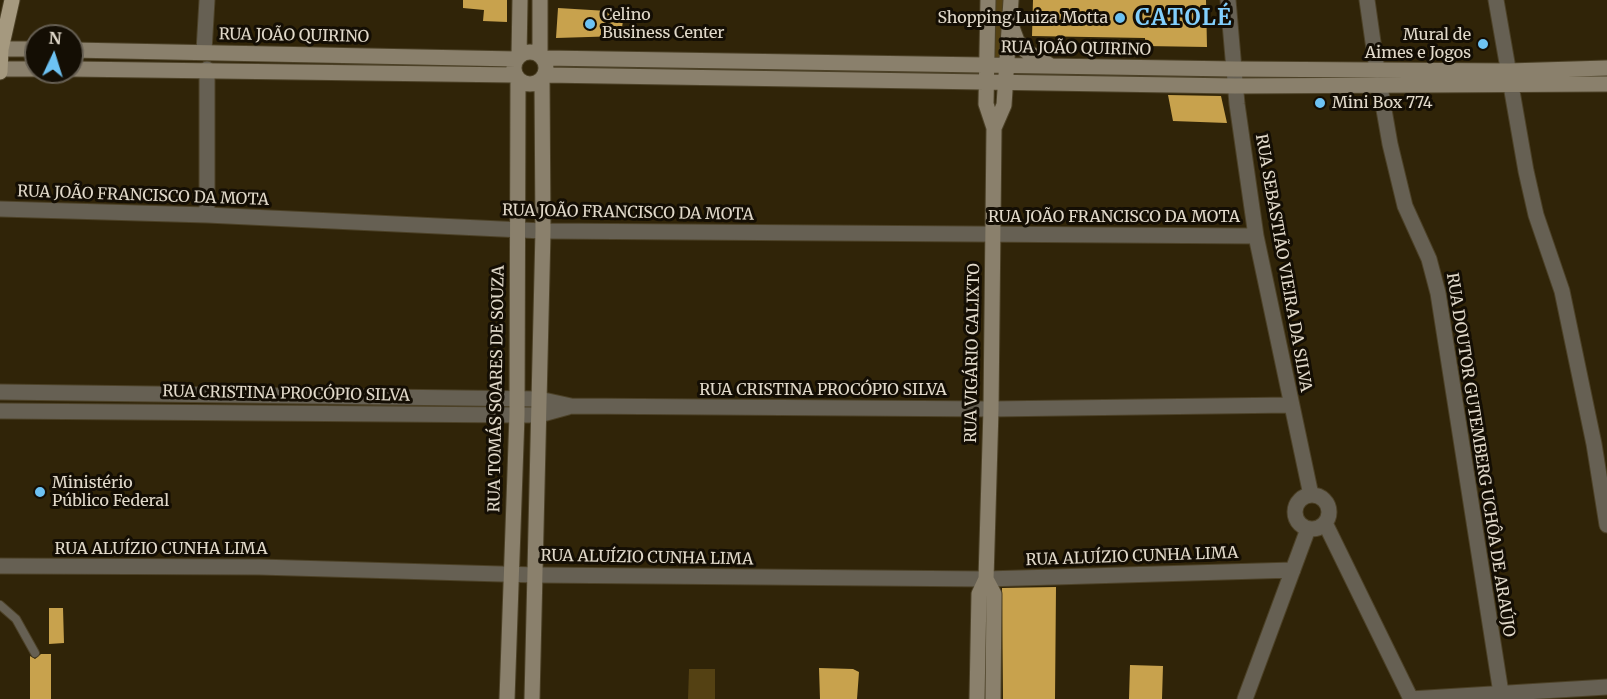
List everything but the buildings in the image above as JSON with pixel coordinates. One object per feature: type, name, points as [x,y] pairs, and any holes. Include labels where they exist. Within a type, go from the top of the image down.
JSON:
[{"type":"main road","points":[[12,0],[1,49],[0,70],[24,69]]},
{"type":"main road","points":[[517,77],[520,0]]},
{"type":"main road","points":[[532,699],[543,231],[543,77],[547,69],[542,56],[540,0]]},
{"type":"main road","name":"RUA VIGÁRIO CALIXTO","points":[[977,699],[979,594],[986,579],[991,409],[994,128],[986,104],[988,0]]},
{"type":"main road","name":"RUA VIGÁRIO CALIXTO","points":[[994,128],[1004,105],[1011,0]]},
{"type":"main road","points":[[1010,22],[1017,41],[1026,51],[1052,66]]},
{"type":"main road","points":[[1,49],[24,49]]},
{"type":"main road","name":"RUA JOÃO QUIRINO","points":[[84,50],[517,57]]},
{"type":"main road","points":[[517,57],[529,51],[542,56]]},
{"type":"main road","name":"RUA JOÃO QUIRINO","points":[[542,56],[1234,69],[1607,68]]},
{"type":"main road","points":[[84,69],[207,69],[517,77],[532,84],[543,77],[1380,87],[1607,84]]},
{"type":"main road","name":"RUA TOMÁS SOARES DE SOUZA","points":[[507,699],[517,415],[517,77]]},
{"type":"main road","name":"RUA VIGÁRIO CALIXTO","points":[[986,579],[994,594],[993,699]]},
{"type":"street","points":[[204,51],[207,0]]},
{"type":"street","name":"RUA SEBASTIÃO VIEIRA DA SILVA","points":[[1229,0],[1235,86],[1256,236],[1311,495]]},
{"type":"street","points":[[1367,0],[1377,70]]},
{"type":"street","points":[[1496,0],[1536,214],[1562,291],[1594,444],[1607,525]]},
{"type":"street","points":[[207,69],[207,215]]},
{"type":"street","name":"RUA DOUTOR GUTEMBERG UCHÔA DE ARAÚJO","points":[[1380,87],[1390,144],[1405,206],[1429,259],[1438,293],[1501,693]]},
{"type":"street","name":"RUA JOÃO FRANCISCO DA MOTA","points":[[0,209],[207,215],[543,231],[1256,236]]},
{"type":"street","name":"RUA CRISTINA PROCÓPIO SILVA","points":[[0,392],[517,399],[539,407]]},
{"type":"street","points":[[154,410],[155,394]]},
{"type":"street","points":[[314,396],[315,412]]},
{"type":"street","name":"RUA CRISTINA PROCÓPIO SILVA","points":[[0,411],[154,410],[517,415],[539,407],[571,406],[991,409],[1291,405]]},
{"type":"street","points":[[1311,495],[1321,498],[1328,506],[1329,517],[1325,523],[1318,528],[1308,529],[1297,521],[1295,510],[1300,500],[1311,495]]},
{"type":"street","points":[[1325,523],[1411,699],[1607,687]]},
{"type":"street","points":[[1245,699],[1308,529]]},
{"type":"street","name":"RUA ALUÍZIO CUNHA LIMA","points":[[0,566],[259,567],[536,575],[986,579],[1293,570]]},
{"type":"lane","points":[[0,605],[16,619],[35,654]]},
{"type":"shaded area","points":[[990,0],[1006,0],[1005,64],[989,63]]},
{"type":"shaded area","points":[[689,669],[715,669],[715,699],[688,699]]},
{"type":"place","name":"Shopping Luiza Motta","points":[[1120,18]]},
{"type":"place","name":"Celino Business Center","points":[[590,24]]},
{"type":"place","name":"Mural de Aimes e Jogos","points":[[1483,44]]},
{"type":"place","name":"Mini Box 774","points":[[1320,103]]},
{"type":"place","name":"Ministério Público Federal","points":[[40,492]]},
{"type":"district","name":"CATOLÉ","points":[[1184,19]]}]
